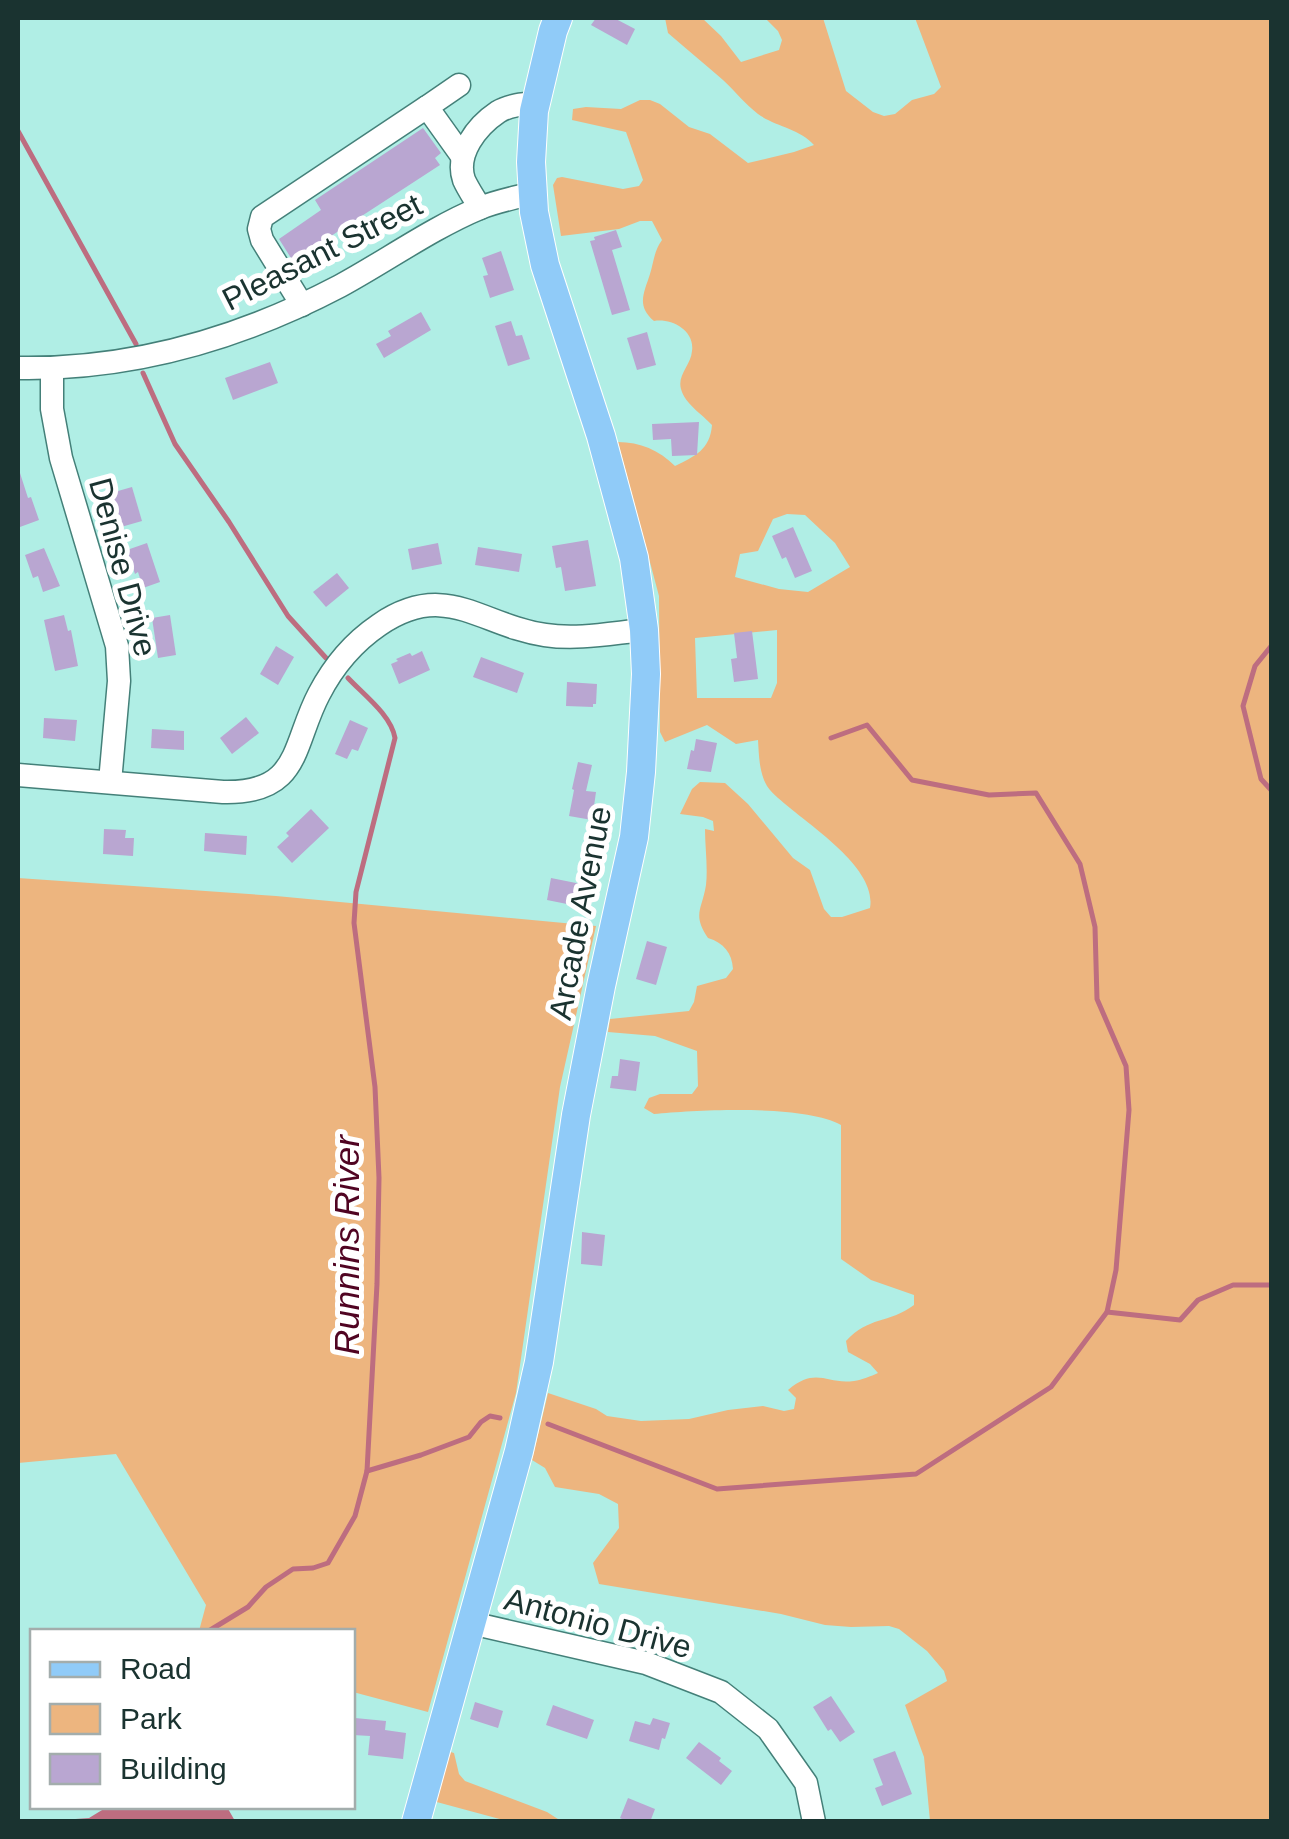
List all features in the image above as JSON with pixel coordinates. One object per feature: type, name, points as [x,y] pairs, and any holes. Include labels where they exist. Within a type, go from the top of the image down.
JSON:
[{"type":"main road","name":"Arcade Avenue","points":[[416,1822],[539,1362],[576,1115],[634,837],[644,723],[644,630],[636,565],[626,519],[546,265],[532,193],[532,136],[558,18]]},
{"type":"street","points":[[302,304],[262,240],[262,217],[460,85]]},
{"type":"street","points":[[463,167],[471,138],[498,112],[519,104],[537,103]]},
{"type":"street","points":[[427,107],[463,167],[480,208]]},
{"type":"street","name":"Pleasant Street","points":[[18,368],[118,362],[201,344],[302,304],[480,208],[532,193]]},
{"type":"street","name":"Denise Drive","points":[[52,368],[52,409],[61,458],[117,646],[119,680],[110,782]]},
{"type":"street","points":[[18,774],[239,793],[256,790],[290,764],[319,694],[345,656],[376,626],[411,609],[456,606],[522,630],[562,637],[644,630]]},
{"type":"street","name":"Antonio Drive","points":[[471,1623],[646,1664],[721,1692],[768,1730],[806,1783],[814,1822]]},
{"type":"green space","points":[[665,18],[702,18],[741,62],[779,50],[782,40],[765,18],[823,18],[846,91],[884,116],[895,114],[912,100],[934,94],[941,87],[915,18],[1271,18],[1271,1821],[930,1821],[924,1757],[905,1705],[947,1681],[944,1671],[927,1651],[889,1626],[825,1625],[599,1584],[593,1563],[619,1528],[618,1504],[599,1494],[555,1487],[545,1468],[532,1460],[548,1393],[607,1416],[641,1421],[689,1419],[763,1406],[794,1409],[796,1398],[788,1390],[807,1379],[844,1382],[878,1373],[848,1352],[846,1341],[863,1328],[914,1305],[914,1295],[871,1280],[841,1259],[841,1125],[824,1118],[777,1111],[654,1114],[644,1108],[649,1098],[692,1094],[698,1086],[697,1051],[655,1036],[608,1032],[610,1019],[689,1011],[697,986],[726,978],[733,969],[729,953],[708,938],[699,917],[707,878],[705,829],[714,831],[713,821],[680,814],[692,789],[700,782],[725,783],[748,804],[793,858],[810,870],[824,909],[831,917],[870,908],[870,894],[855,865],[767,786],[758,740],[736,744],[707,725],[665,742],[660,732],[659,596],[618,442],[649,448],[675,466],[705,446],[712,425],[681,389],[692,351],[690,337],[674,324],[654,321],[643,305],[662,240],[652,221],[561,236],[553,185],[562,177],[623,189],[639,186],[643,180],[626,132],[572,120],[573,109],[586,107],[621,109],[650,100],[689,127],[710,134],[748,163],[814,145],[758,114],[668,33]],"holes":[[[787,514],[805,515],[835,543],[850,567],[808,592],[735,577],[740,554],[758,551],[773,519]],[[777,630],[777,683],[771,698],[697,698],[695,638]]]},
{"type":"green space","points":[[18,878],[276,896],[596,926],[560,1087],[516,1393],[428,1712],[355,1693],[355,1629],[200,1629],[206,1605],[116,1454],[18,1463]]},
{"type":"green space","points":[[444,1750],[454,1753],[459,1774],[465,1781],[561,1821],[507,1821],[433,1801]]},
{"type":"shaded area","points":[[104,1809],[228,1809],[235,1821],[48,1821],[89,1818]]},
{"type":"building","points":[[596,18],[614,18],[635,29],[627,45],[591,25]]},
{"type":"building","points":[[423,128],[441,153],[435,158],[440,165],[331,236],[334,240],[296,266],[279,239],[321,210],[315,200]]},
{"type":"building","points":[[616,230],[622,247],[612,250],[630,310],[612,315],[590,241]]},
{"type":"building","points":[[501,251],[514,290],[490,298],[482,258]]},
{"type":"building","points":[[421,312],[431,330],[384,358],[376,344],[391,336],[388,331]]},
{"type":"building","points":[[511,321],[516,336],[522,335],[530,359],[508,366],[495,326]]},
{"type":"building","points":[[647,332],[656,365],[637,370],[627,338]]},
{"type":"building","points":[[270,362],[278,383],[233,400],[225,378]]},
{"type":"building","points":[[699,422],[697,455],[672,456],[671,439],[653,440],[652,424]]},
{"type":"building","points":[[18,473],[39,520],[20,527],[18,519]]},
{"type":"building","points":[[132,487],[142,521],[121,527],[111,493]]},
{"type":"building","points":[[793,527],[812,571],[795,578],[772,536]]},
{"type":"building","points":[[588,540],[596,586],[565,591],[552,546]]},
{"type":"building","points":[[147,543],[160,582],[143,588],[127,550]]},
{"type":"building","points":[[438,543],[442,564],[412,570],[408,549]]},
{"type":"building","points":[[478,547],[522,554],[519,572],[475,565]]},
{"type":"building","points":[[44,548],[60,586],[43,592],[25,555]]},
{"type":"building","points":[[337,573],[349,588],[326,607],[313,592]]},
{"type":"building","points":[[64,615],[78,666],[55,671],[44,620]]},
{"type":"building","points":[[170,615],[176,655],[158,658],[152,618]]},
{"type":"building","points":[[752,631],[758,679],[734,682],[734,633]]},
{"type":"building","points":[[276,646],[294,657],[278,685],[260,674]]},
{"type":"building","points":[[422,651],[430,670],[399,684],[391,664]]},
{"type":"building","points":[[481,657],[524,673],[517,693],[473,677]]},
{"type":"building","points":[[567,682],[597,684],[596,704],[566,706]]},
{"type":"building","points":[[246,717],[259,733],[232,754],[220,738]]},
{"type":"building","points":[[44,718],[77,720],[75,741],[43,738]]},
{"type":"building","points":[[350,720],[368,728],[358,751],[352,749],[347,759],[335,754]]},
{"type":"building","points":[[152,729],[184,731],[184,750],[151,748]]},
{"type":"building","points":[[696,739],[717,743],[711,772],[687,769]]},
{"type":"building","points":[[578,762],[592,765],[586,791],[596,792],[592,820],[569,816]]},
{"type":"building","points":[[311,809],[329,828],[292,863],[277,847]]},
{"type":"building","points":[[104,829],[126,830],[125,838],[134,838],[133,856],[103,854]]},
{"type":"building","points":[[205,833],[247,836],[246,855],[204,851]]},
{"type":"building","points":[[551,878],[581,884],[577,906],[547,900]]},
{"type":"building","points":[[647,941],[667,947],[656,985],[636,979]]},
{"type":"building","points":[[620,1059],[640,1062],[636,1091],[610,1088],[612,1076],[618,1076]]},
{"type":"building","points":[[582,1232],[605,1235],[602,1266],[581,1264]]},
{"type":"building","points":[[831,1696],[855,1732],[840,1742],[813,1707]]},
{"type":"building","points":[[475,1702],[503,1711],[498,1728],[470,1719]]},
{"type":"building","points":[[553,1705],[594,1720],[587,1739],[546,1725]]},
{"type":"building","points":[[355,1718],[386,1721],[385,1730],[406,1733],[403,1759],[368,1755],[370,1736],[355,1735]]},
{"type":"building","points":[[653,1718],[670,1723],[659,1750],[629,1741],[635,1721],[650,1725]]},
{"type":"building","points":[[699,1742],[732,1771],[721,1785],[686,1758]]},
{"type":"building","points":[[895,1751],[912,1794],[882,1806],[875,1788],[883,1785],[873,1759]]},
{"type":"building","points":[[628,1798],[655,1809],[650,1822],[620,1818]]},
{"type":"waterway","name":"Runnins River","points":[[18,131],[136,344]]},
{"type":"waterway","name":"Runnins River","points":[[143,373],[175,444],[288,616],[326,658]]},
{"type":"waterway","points":[[1272,645],[1255,666],[1243,706],[1261,779],[1272,791]]},
{"type":"waterway","name":"Runnins River","points":[[212,1629],[248,1607],[266,1587],[293,1569],[328,1563],[355,1516],[367,1471],[379,1178],[375,1087],[354,923],[356,892],[395,738],[383,713],[348,678]]},
{"type":"waterway","points":[[548,1424],[717,1489],[916,1474],[1051,1387],[1107,1312],[1116,1270],[1129,1110],[1126,1066],[1097,999],[1095,927],[1080,864],[1036,793],[989,795],[912,780],[867,725],[831,738]]},
{"type":"waterway","points":[[1107,1312],[1180,1320],[1198,1300],[1233,1285],[1272,1285]]},
{"type":"waterway","points":[[367,1471],[469,1437],[490,1416],[500,1418]]}]
